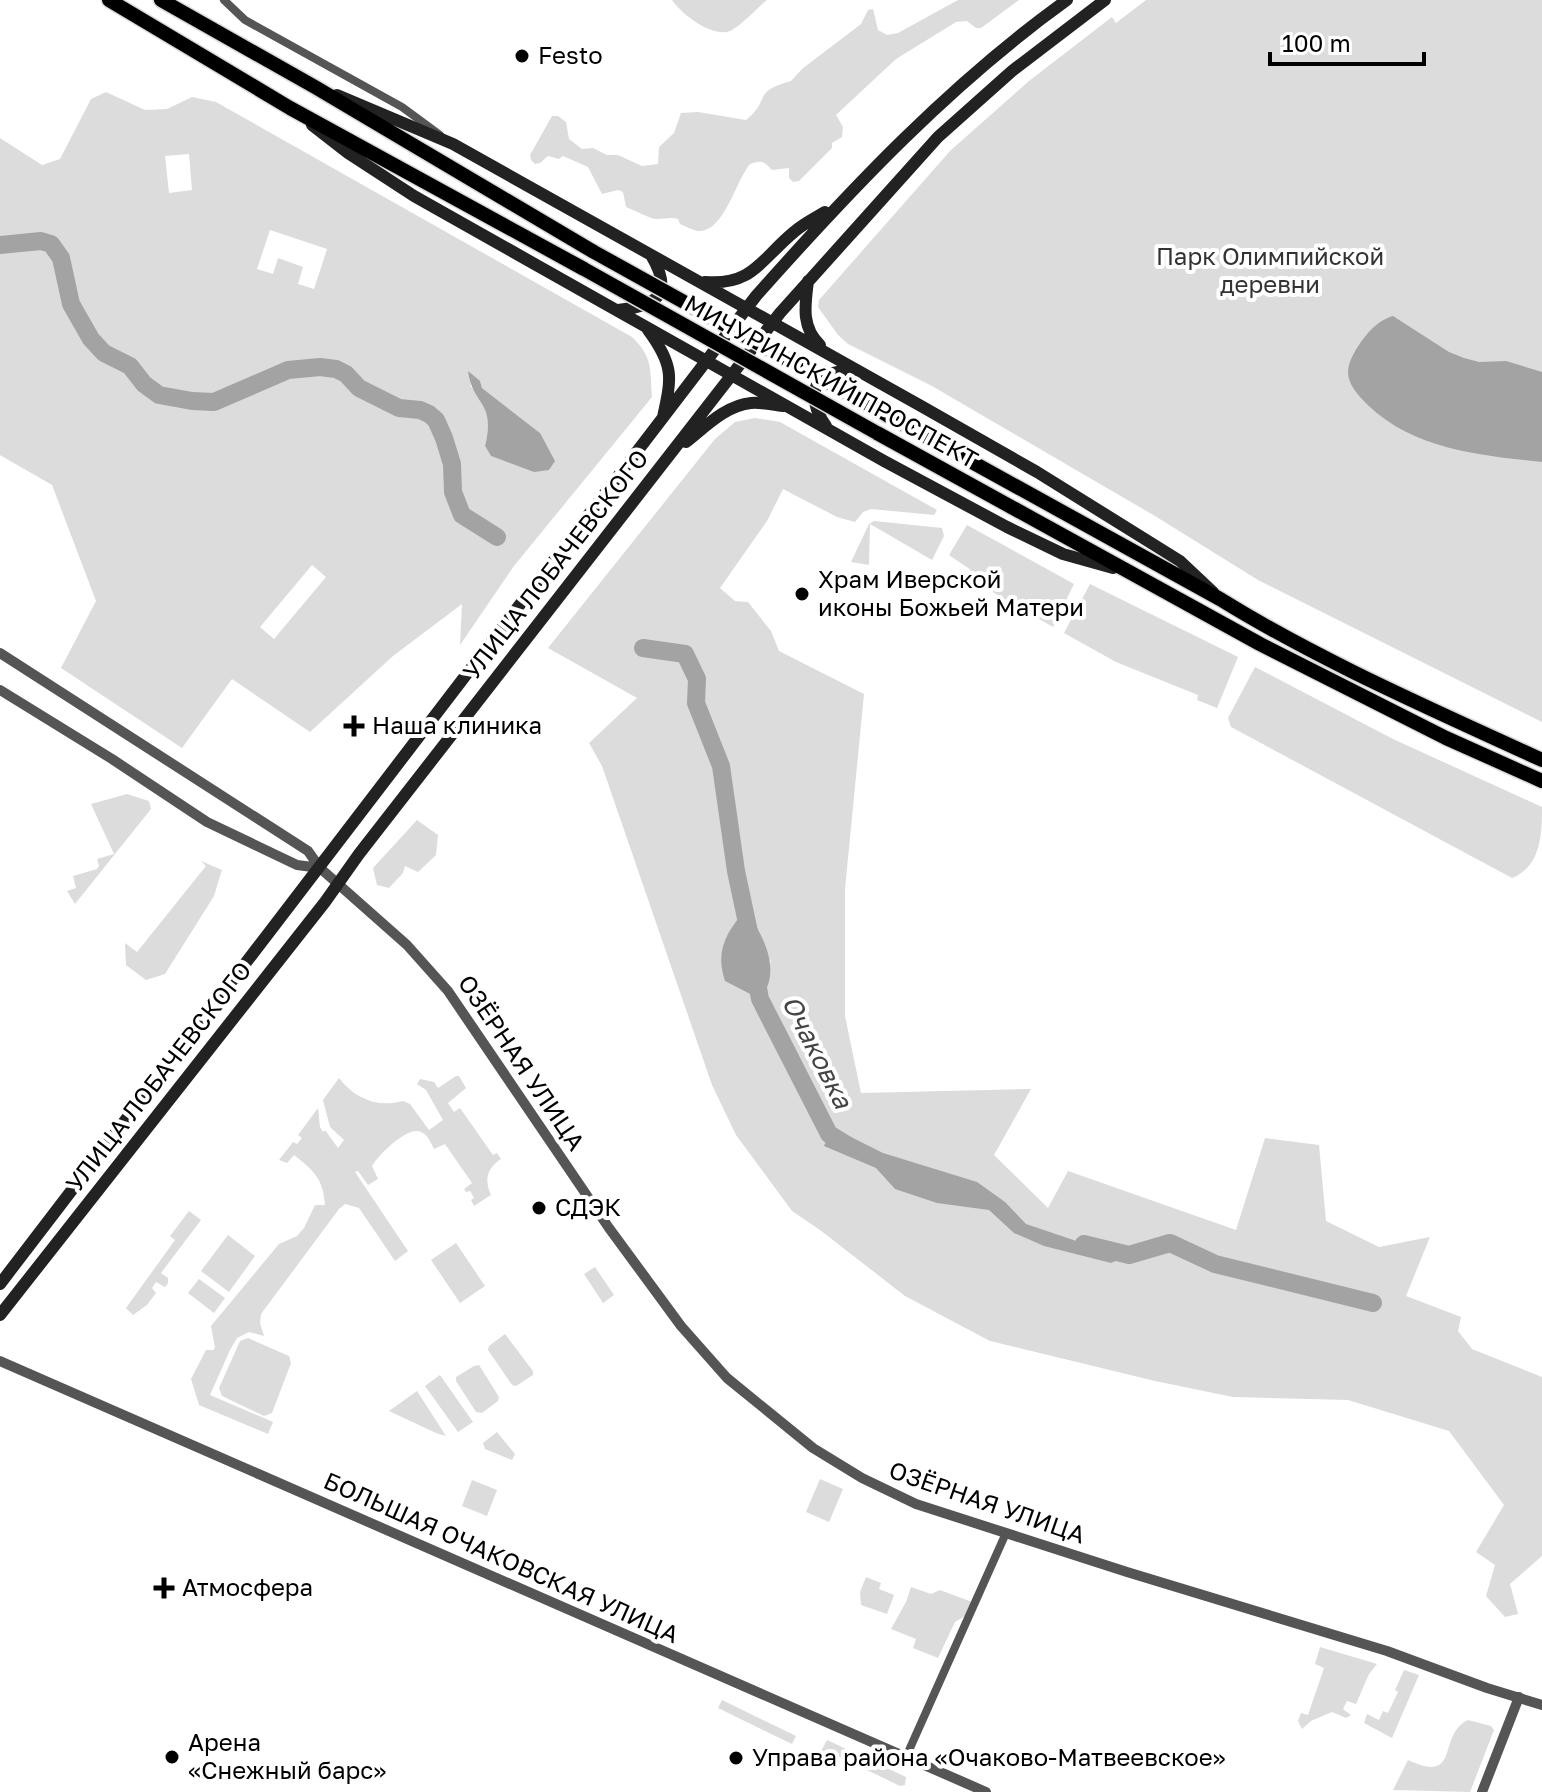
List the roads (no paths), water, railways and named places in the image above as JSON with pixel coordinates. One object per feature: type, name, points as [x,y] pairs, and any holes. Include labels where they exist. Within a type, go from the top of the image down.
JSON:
[{"type":"main road","name":"МИЧУРИНСКИЙ ПРОСПЕКТ","points":[[109,0],[290,108],[1300,665],[1446,738],[1542,781]]},
{"type":"main road","name":"МИЧУРИНСКИЙ ПРОСПЕКТ","points":[[161,0],[594,252],[1257,622],[1388,689],[1542,760]]},
{"type":"main road","name":"УЛИЦА ЛОБАЧЕВСКОГО","points":[[0,1284],[746,310],[838,203],[974,73],[1067,0]]},
{"type":"main road","name":"УЛИЦА ЛОБАЧЕВСКОГО","points":[[0,1315],[771,324],[938,137],[1012,71],[1105,0]]},
{"type":"main road","points":[[315,87],[453,144],[700,281],[746,310],[1037,472],[1180,561],[1220,599]]},
{"type":"main road","points":[[290,108],[348,153],[414,196],[884,461],[1063,554],[1128,571]]},
{"type":"main road","points":[[700,281],[722,284],[753,273],[795,231],[838,203]]},
{"type":"main road","points":[[616,310],[648,305],[659,296],[662,282],[651,255]]},
{"type":"main road","points":[[808,281],[805,303],[808,329],[813,338],[838,360]]},
{"type":"main road","points":[[644,324],[668,363],[671,385],[662,422]]},
{"type":"main road","points":[[827,428],[815,406],[816,384],[834,371],[859,372]]},
{"type":"main road","points":[[670,454],[713,421],[739,406],[751,403],[789,407]]},
{"type":"street","points":[[224,0],[245,20],[402,107],[453,144]]},
{"type":"street","name":"ОЗЁРНАЯ УЛИЦА","points":[[0,653],[308,851],[320,868],[407,945],[438,978],[662,1301],[697,1346],[727,1378],[794,1435],[862,1478],[916,1504],[1387,1651],[1542,1705]]},
{"type":"street","points":[[0,690],[207,822],[297,865],[320,868]]},
{"type":"street","name":"БОЛЬШАЯ ОЧАКОВСКАЯ УЛИЦА","points":[[0,1361],[986,1792]]},
{"type":"street","points":[[906,1757],[1006,1533]]},
{"type":"street","points":[[1482,1792],[1519,1697]]},
{"type":"waterway","name":"Очаковка","points":[[0,245],[41,241],[51,244],[61,258],[71,304],[91,339],[104,353],[130,366],[144,384],[159,395],[214,402],[288,370],[320,367],[346,374],[359,388],[399,408],[429,414],[436,420],[444,438],[452,464],[453,492],[462,515],[497,537]]},
{"type":"waterway","name":"Очаковка","points":[[643,648],[685,654],[697,679],[696,703],[721,766],[736,871],[749,932]]},
{"type":"waterway","name":"Очаковка","points":[[756,977],[760,999],[829,1134],[850,1147]]},
{"type":"waterway","name":"Очаковка","points":[[1084,1244],[1129,1255],[1170,1243],[1215,1264],[1373,1303]]},
{"type":"place","name":"Festo","points":[[522,56]]},
{"type":"place","name":"Храм Иверской иконы Божьей Матери","points":[[802,594]]},
{"type":"place","name":"Наша клиника","points":[[354,726]]},
{"type":"place","name":"СДЭК","points":[[539,1208]]},
{"type":"place","name":"Атмосфера","points":[[164,1588]]},
{"type":"place","name":"Арена «Снежный барс»","points":[[172,1757]]},
{"type":"place","name":"Управа района «Очаково-Матвеевское»","points":[[736,1758]]},
{"type":"park label","name":"Парк Олимпийской деревни","points":[[1270,271]]}]
